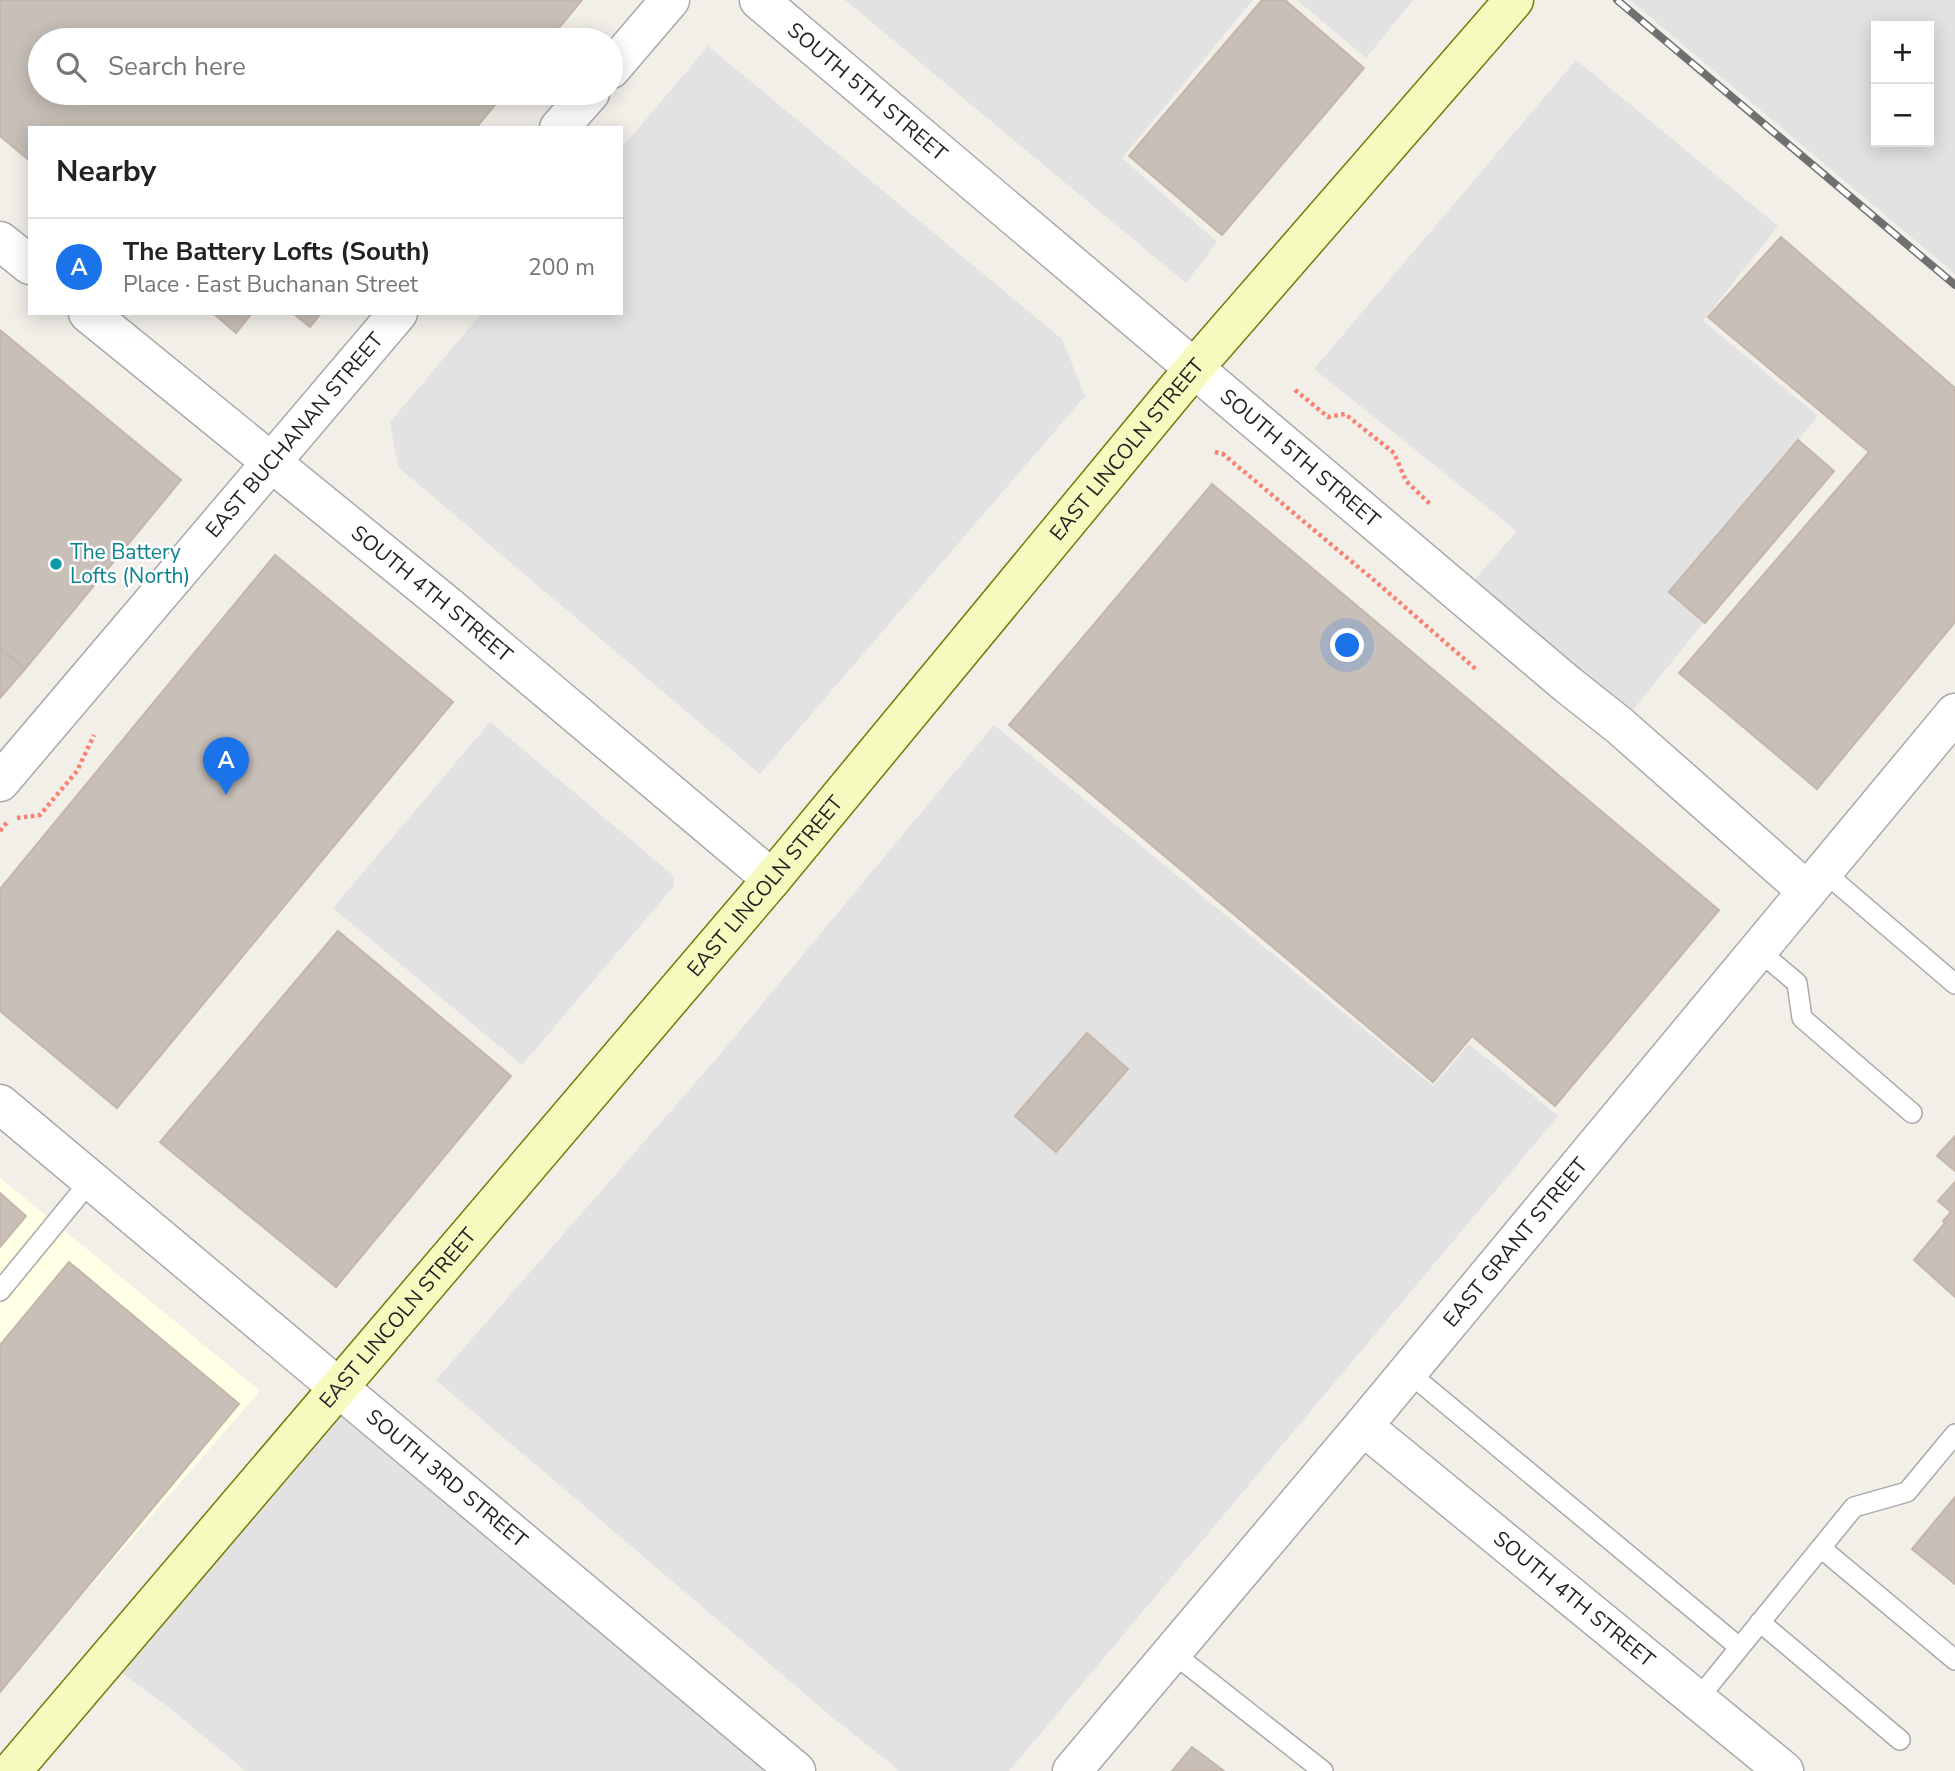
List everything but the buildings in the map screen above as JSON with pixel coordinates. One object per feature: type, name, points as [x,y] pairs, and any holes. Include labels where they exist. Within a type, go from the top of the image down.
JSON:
[{"type":"main road","name":"EAST LINCOLN STREET","points":[[12,1771],[772,879],[1195,367],[1514,0]]},
{"type":"street","points":[[623,55],[670,0]]},
{"type":"street","name":"SOUTH 5TH STREET","points":[[759,0],[1567,684],[1815,881]]},
{"type":"street","points":[[561,126],[579,105]]},
{"type":"street","points":[[0,241],[28,263]]},
{"type":"street","name":"SOUTH 4TH STREET","points":[[91,315],[459,615],[772,879]]},
{"type":"street","name":"EAST BUCHANAN STREET","points":[[0,782],[396,315]]},
{"type":"street","name":"EAST GRANT STREET","points":[[1072,1771],[1363,1426],[1955,713]]},
{"type":"street","name":"SOUTH 3RD STREET","points":[[0,1104],[796,1771]]},
{"type":"street","name":"SOUTH 4TH STREET","points":[[1363,1426],[1784,1771]]},
{"type":"lane","points":[[1815,881],[1955,984]]},
{"type":"lane","points":[[1758,950],[1797,983],[1802,1017],[1912,1113]]},
{"type":"lane","points":[[0,1291],[91,1180]]},
{"type":"lane","points":[[1408,1372],[1739,1647]]},
{"type":"lane","points":[[1697,1700],[1854,1507],[1907,1492],[1955,1434]]},
{"type":"lane","points":[[1821,1548],[1955,1660]]},
{"type":"lane","points":[[1760,1622],[1900,1740]]},
{"type":"lane","points":[[1173,1653],[1324,1771]]},
{"type":"path","points":[[1295,390],[1328,417],[1345,414],[1394,453],[1406,481],[1430,504]]},
{"type":"path","points":[[1215,452],[1223,454],[1478,671]]},
{"type":"path","points":[[0,831],[10,819],[40,816],[77,771],[95,734]]},
{"type":"shaded area","points":[[845,0],[1253,0],[1122,158],[1217,242],[1186,283]]},
{"type":"shaded area","points":[[1297,0],[1413,0],[1366,58]]},
{"type":"shaded area","points":[[1630,0],[1955,0],[1955,274]]},
{"type":"shaded area","points":[[708,46],[1062,339],[1085,396],[760,774],[398,467],[390,422],[480,315],[623,315],[623,147]]},
{"type":"shaded area","points":[[1576,60],[1778,226],[1703,321],[1818,416],[1670,593],[1704,622],[1620,726],[1463,593],[1517,531],[1314,369]]},
{"type":"shaded area","points":[[490,722],[674,876],[673,887],[522,1065],[333,908]]},
{"type":"shaded area","points":[[994,725],[1433,1086],[1469,1044],[1558,1116],[1009,1771],[900,1771],[832,1717],[436,1380],[718,1057]]},
{"type":"shaded area","points":[[0,1178],[260,1391],[0,1690]]},
{"type":"shaded area","points":[[339,1389],[796,1771],[246,1771],[167,1706],[105,1661]]},
{"type":"railway","points":[[1617,0],[1955,285]]},
{"type":"place","name":"The Battery Lofts (North)","points":[[56,564]]},
{"type":"place","name":"The Battery Lofts (South)","points":[[226,795]]}]
